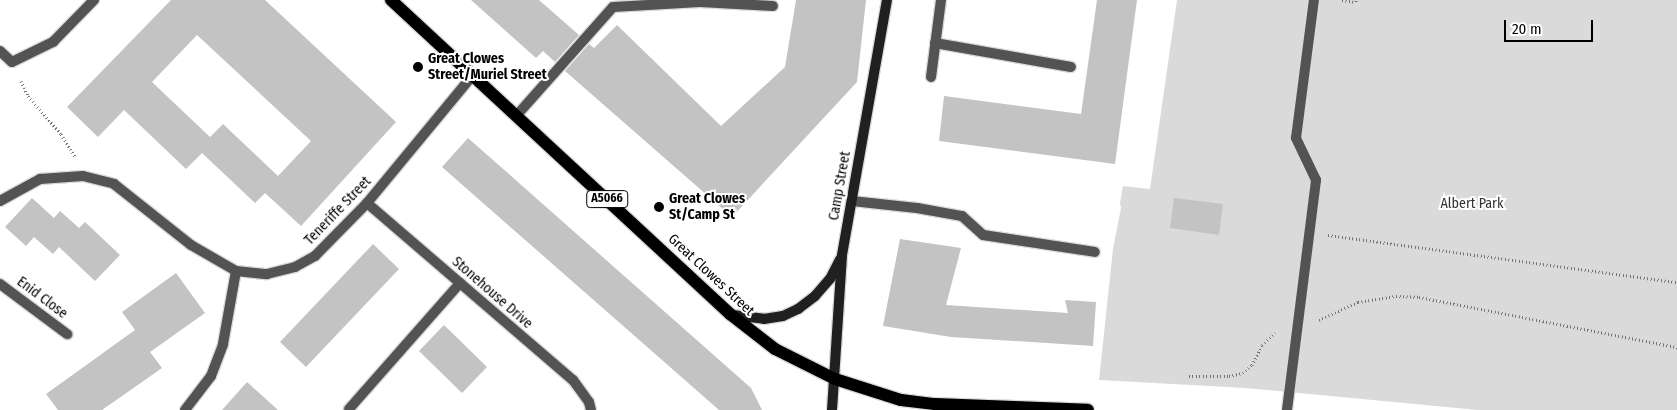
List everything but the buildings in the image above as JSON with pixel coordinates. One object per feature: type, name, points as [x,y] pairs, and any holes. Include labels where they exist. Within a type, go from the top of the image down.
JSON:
[{"type":"main road","name":"Camp Street","points":[[832,410],[842,255],[887,0]]},
{"type":"main road","name":"Great Clowes Street","points":[[399,2],[473,75],[730,314],[775,349],[835,379],[876,394],[935,404],[1088,410]]},
{"type":"main road","points":[[730,314],[749,319],[764,319],[783,316],[798,309],[815,296],[830,279],[842,255]]},
{"type":"street","points":[[0,52],[12,62],[53,42],[94,0]]},
{"type":"street","points":[[931,78],[941,0]]},
{"type":"street","points":[[1287,410],[1316,180],[1296,138],[1314,0]]},
{"type":"street","points":[[517,115],[613,7],[700,2],[772,6]]},
{"type":"street","points":[[935,43],[1071,66]]},
{"type":"street","name":"Teneriffe Street","points":[[0,201],[40,179],[83,176],[114,184],[191,245],[236,271],[267,274],[295,267],[315,256],[367,203],[473,75]]},
{"type":"street","points":[[852,202],[917,208],[962,216],[983,235],[1095,252]]},
{"type":"street","name":"Stonehouse Drive","points":[[367,203],[573,380],[589,402],[591,410]]},
{"type":"street","points":[[185,410],[211,376],[223,344],[236,271]]},
{"type":"street","points":[[349,409],[460,283]]},
{"type":"street","name":"Enid Close","points":[[0,284],[67,334]]},
{"type":"path","points":[[1342,0],[1356,2],[1356,0]]},
{"type":"path","points":[[12,62],[28,96],[61,134],[75,155],[83,176]]},
{"type":"path","points":[[1309,232],[1677,282]]},
{"type":"path","points":[[1189,376],[1229,376],[1244,372],[1252,365],[1259,350],[1270,337],[1299,318],[1319,320],[1358,302],[1396,296],[1419,297],[1677,347]]},
{"type":"green space","name":"Albert Park","points":[[1177,0],[1677,0],[1677,410],[1478,410],[1246,388],[1099,380],[1113,249],[1123,186],[1150,189]]},
{"type":"place","name":"Great Clowes Street/Muriel Street","points":[[418,67]]},
{"type":"place","name":"Great Clowes St/Camp St","points":[[659,207]]}]
